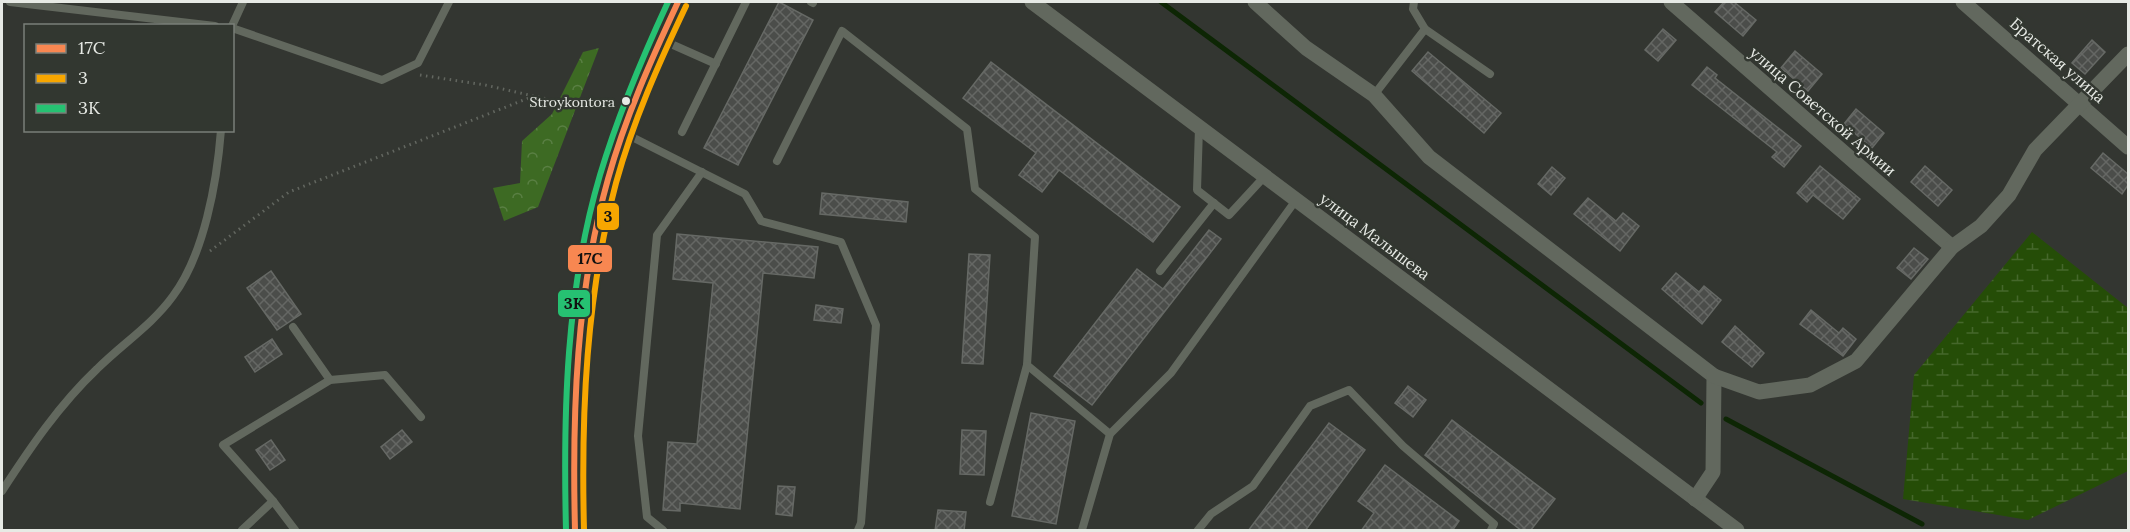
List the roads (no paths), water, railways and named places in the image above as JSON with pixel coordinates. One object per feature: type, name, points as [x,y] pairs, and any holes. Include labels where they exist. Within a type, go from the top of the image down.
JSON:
[{"type":"main road","points":[[574,531],[572,443],[577,358],[588,276],[606,191],[622,132],[678,2]]},
{"type":"street","name":"улица Малышева","points":[[1032,2],[1737,531]]},
{"type":"street","points":[[1255,2],[1306,48],[1374,95],[1430,157],[1714,376],[1759,392],[1810,385],[1856,361],[1952,247],[1981,226],[2009,195],[2035,150],[2128,54]]},
{"type":"street","name":"улица Советской Армии","points":[[1671,2],[1952,247]]},
{"type":"street","name":"Братская улица","points":[[1963,2],[2128,147]]},
{"type":"street","points":[[1695,499],[1713,472],[1714,376]]},
{"type":"lane","points":[[10,2],[198,24]]},
{"type":"lane","points":[[233,24],[243,2]]},
{"type":"lane","points":[[234,28],[382,80],[418,63],[449,2]]},
{"type":"lane","points":[[682,132],[746,2]]},
{"type":"lane","points":[[1405,2],[1414,5],[1425,28],[1490,74]]},
{"type":"lane","points":[[1374,95],[1425,28]]},
{"type":"lane","points":[[777,161],[842,31],[967,129],[975,189],[1035,237],[1027,365],[990,502]]},
{"type":"lane","points":[[660,40],[716,64]]},
{"type":"lane","points":[[1199,127],[1197,190],[1229,215],[1265,176]]},
{"type":"lane","points":[[2,491],[43,429],[96,369],[149,324],[174,295],[192,264],[207,215],[219,155],[221,132]]},
{"type":"lane","points":[[622,132],[744,194],[760,221],[841,242],[876,325],[861,523],[858,531]]},
{"type":"lane","points":[[663,531],[647,517],[638,436],[657,236],[702,172]]},
{"type":"lane","points":[[1082,531],[1110,434],[1171,373],[1296,200]]},
{"type":"lane","points":[[1160,271],[1214,203]]},
{"type":"lane","points":[[293,327],[330,380]]},
{"type":"lane","points":[[1027,365],[1110,434]]},
{"type":"lane","points":[[295,531],[273,501],[223,446],[330,380],[386,375],[421,417]]},
{"type":"lane","points":[[1198,531],[1211,514],[1253,486],[1310,406],[1349,390],[1403,446],[1494,524],[1491,531]]},
{"type":"lane","points":[[242,531],[273,501]]},
{"type":"waterway","points":[[1161,2],[1701,403]]},
{"type":"waterway","points":[[1726,419],[1922,524]]},
{"type":"place","name":"Stroykontora","points":[[626,101]]}]
